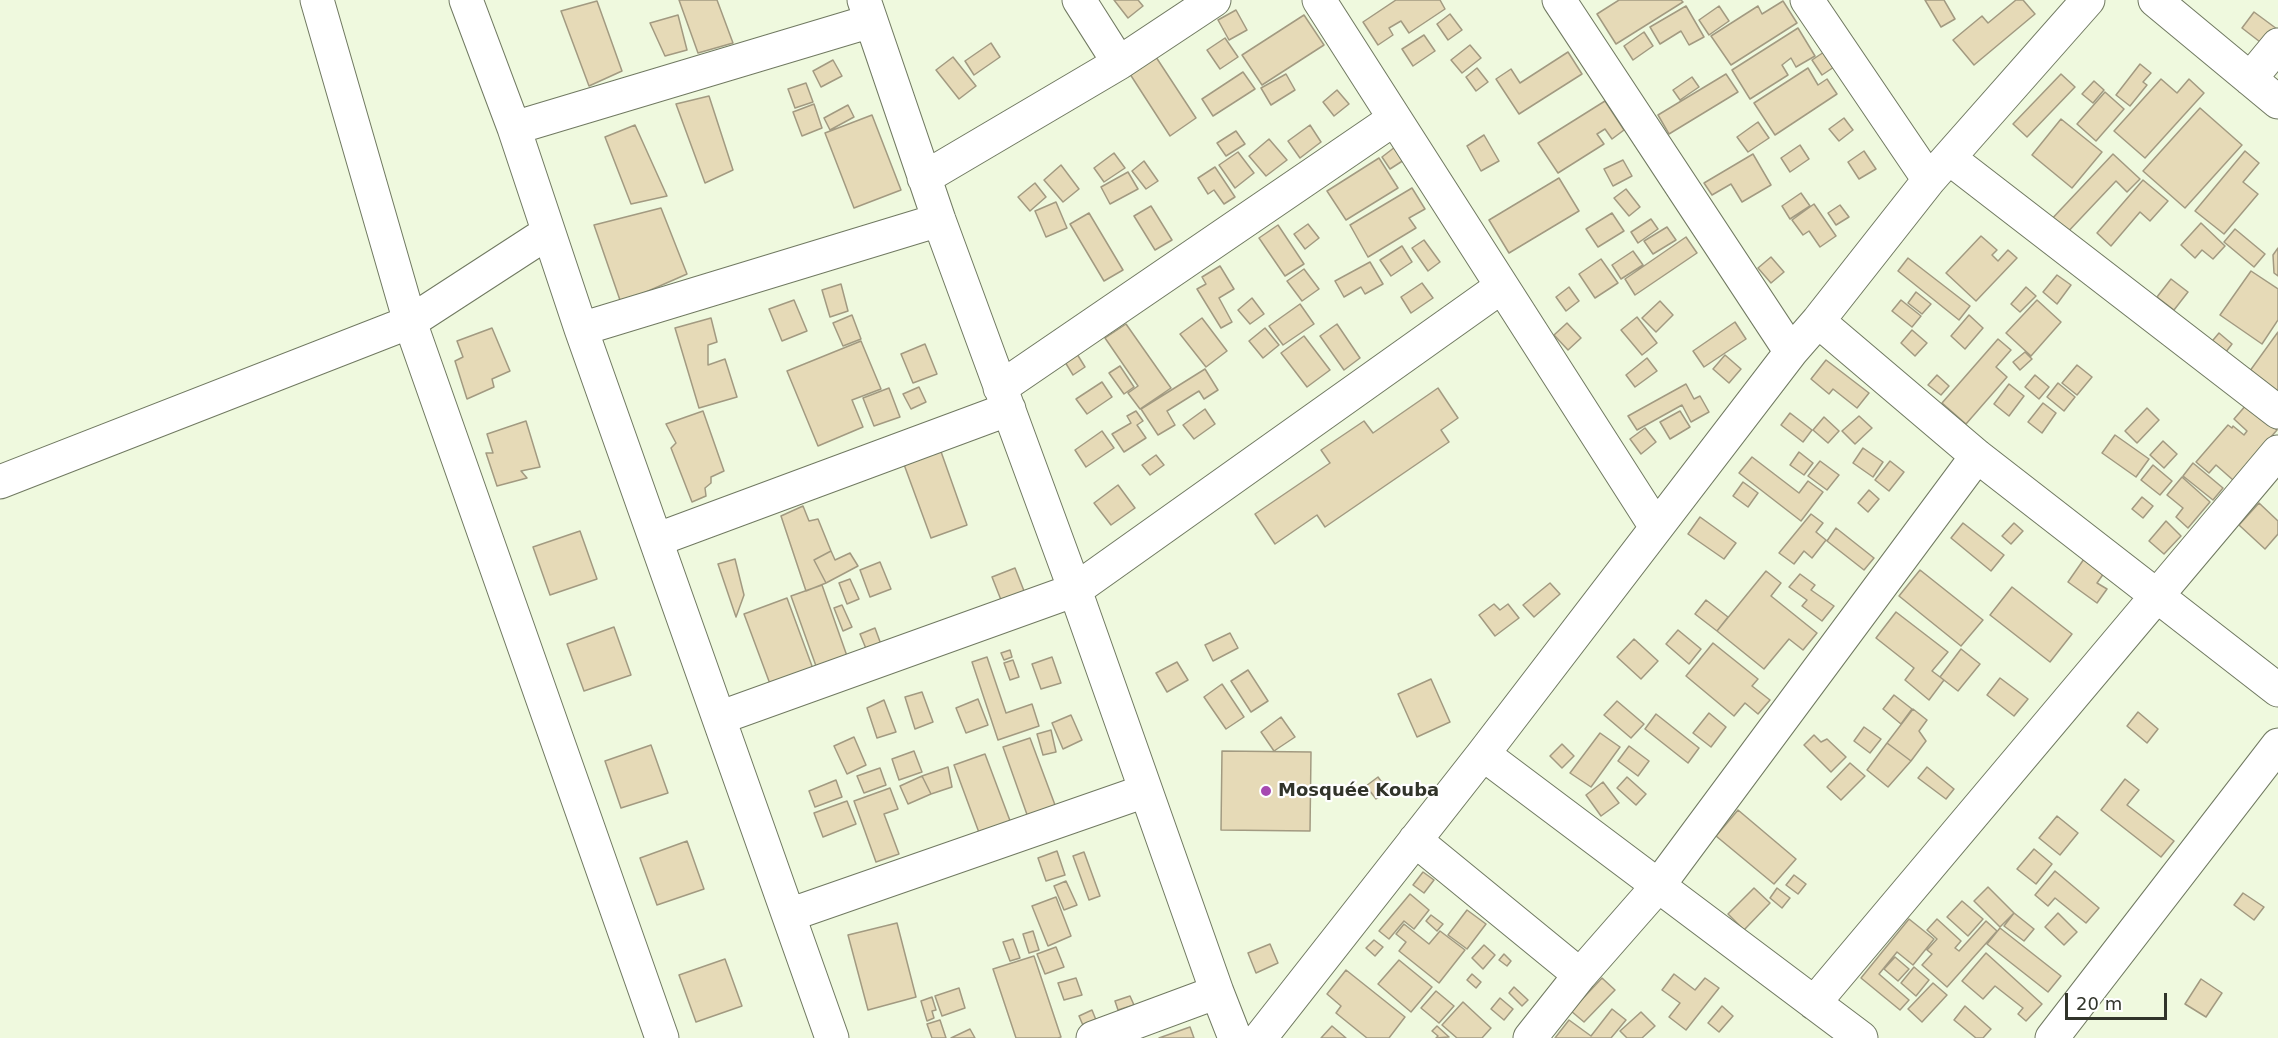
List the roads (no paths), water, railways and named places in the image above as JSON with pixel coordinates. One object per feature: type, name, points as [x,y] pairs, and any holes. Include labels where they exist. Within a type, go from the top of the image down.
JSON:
[{"type":"street","points":[[317,0],[410,322],[662,1038]]},
{"type":"street","points":[[466,0],[514,128],[547,233],[832,1038]]},
{"type":"street","points":[[1079,0],[1119,63]]},
{"type":"street","points":[[924,178],[1119,63],[1214,0]]},
{"type":"street","points":[[1319,0],[1656,527]]},
{"type":"street","points":[[1559,0],[1791,352]]},
{"type":"street","points":[[1807,0],[1939,169],[2278,412]]},
{"type":"street","points":[[2155,0],[2278,102]]},
{"type":"street","points":[[1260,1038],[1483,754],[1791,352],[2069,8]]},
{"type":"street","points":[[514,128],[867,11],[939,220],[1235,1038]]},
{"type":"street","points":[[2250,79],[2278,45]]},
{"type":"street","points":[[656,540],[1004,399],[1394,119]]},
{"type":"street","points":[[581,329],[939,220]]},
{"type":"street","points":[[0,482],[410,322],[547,233]]},
{"type":"street","points":[[719,718],[1075,591],[1501,286]]},
{"type":"street","points":[[1818,321],[1977,456],[2157,596],[2275,681]]},
{"type":"street","points":[[1814,1003],[2278,452]]},
{"type":"street","points":[[1530,1038],[1580,975],[1658,886],[1977,456]]},
{"type":"street","points":[[2052,1038],[2278,745]]},
{"type":"street","points":[[1483,754],[1861,1038]]},
{"type":"street","points":[[789,915],[1145,791]]},
{"type":"street","points":[[1415,840],[1580,975]]},
{"type":"street","points":[[1093,1038],[1217,992]]},
{"type":"place","name":"Mosquée Kouba","points":[[1266,791]]}]
